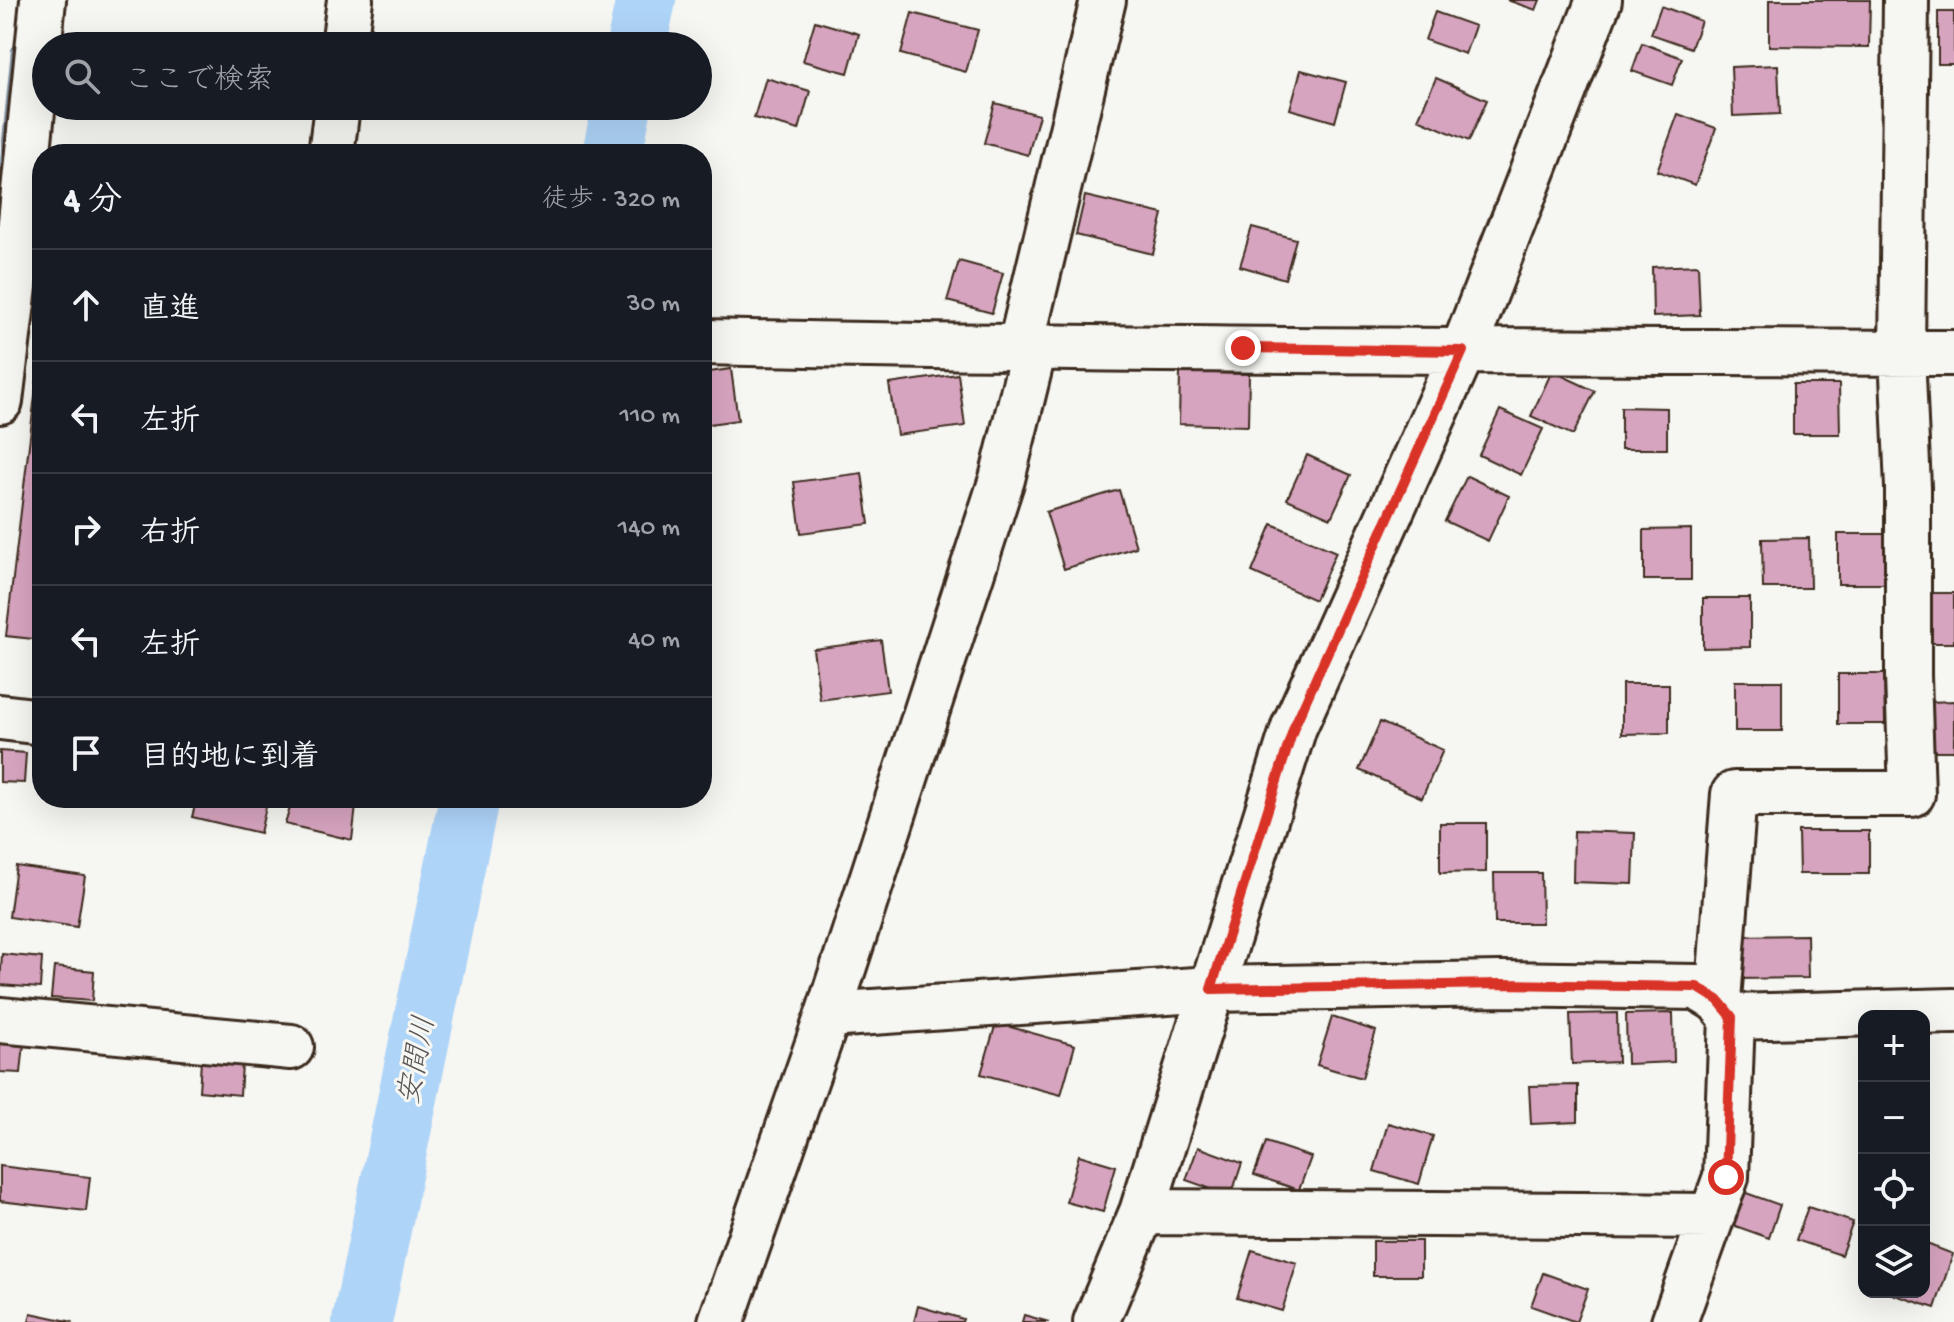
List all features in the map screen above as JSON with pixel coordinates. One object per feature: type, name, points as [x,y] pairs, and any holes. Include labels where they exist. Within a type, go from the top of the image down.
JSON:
[{"type":"street","points":[[40,32],[43,0]]},
{"type":"street","points":[[346,32],[350,0]]},
{"type":"street","points":[[721,1322],[828,1015],[1002,479],[1103,0]]},
{"type":"street","points":[[1096,1322],[1142,1212],[1294,727],[1463,351],[1599,0]]},
{"type":"street","points":[[1674,1322],[1726,1177],[1725,1008],[1734,794],[1912,794],[1908,675],[1908,488],[1902,353],[1906,0]]},
{"type":"street","points":[[0,401],[32,107]]},
{"type":"street","points":[[332,144],[335,120]]},
{"type":"street","points":[[712,342],[1027,349],[1954,353]]},
{"type":"street","points":[[0,717],[32,721]]},
{"type":"street","points":[[828,1015],[1211,989],[1500,984],[1697,987],[1725,1008],[1954,1011]]},
{"type":"street","points":[[0,1020],[291,1047]]},
{"type":"street","points":[[1142,1212],[1711,1216]]},
{"type":"building","points":[[1507,0],[1540,0],[1536,10]]},
{"type":"building","points":[[1769,0],[1870,0],[1869,47],[1769,46]]},
{"type":"building","points":[[1661,6],[1701,21],[1691,48],[1651,34]]},
{"type":"building","points":[[1435,12],[1475,26],[1465,54],[1425,40]]},
{"type":"building","points":[[1938,12],[1954,12],[1954,64],[1938,64]]},
{"type":"building","points":[[912,13],[978,30],[966,72],[901,54]]},
{"type":"building","points":[[815,21],[859,34],[848,73],[803,61]]},
{"type":"building","points":[[1642,43],[1682,58],[1672,85],[1632,71]]},
{"type":"building","points":[[1778,65],[1780,114],[1733,116],[1731,67]]},
{"type":"building","points":[[1301,70],[1346,82],[1335,122],[1290,109]]},
{"type":"building","points":[[766,78],[810,91],[799,130],[754,118]]},
{"type":"building","points":[[1436,78],[1487,100],[1469,141],[1418,119]]},
{"type":"building","points":[[995,103],[1039,115],[1028,155],[984,143]]},
{"type":"building","points":[[1678,114],[1716,128],[1695,185],[1657,171]]},
{"type":"building","points":[[1085,196],[1163,214],[1153,254],[1076,235]]},
{"type":"building","points":[[1252,227],[1296,239],[1285,279],[1240,266]]},
{"type":"building","points":[[959,261],[1003,273],[992,313],[947,301]]},
{"type":"building","points":[[1698,265],[1700,315],[1653,317],[1652,267]]},
{"type":"building","points":[[731,369],[738,420],[712,424],[712,372]]},
{"type":"building","points":[[1552,371],[1595,391],[1573,435],[1531,416]]},
{"type":"building","points":[[1180,372],[1249,374],[1248,426],[1179,424]]},
{"type":"building","points":[[958,374],[965,426],[897,435],[889,384]]},
{"type":"building","points":[[1793,384],[1839,384],[1840,434],[1793,434]]},
{"type":"building","points":[[1621,407],[1667,408],[1667,449],[1621,449]]},
{"type":"building","points":[[1500,410],[1543,429],[1521,475],[1479,455]]},
{"type":"building","points":[[32,420],[32,639],[6,636]]},
{"type":"building","points":[[1307,455],[1351,475],[1331,518],[1287,499]]},
{"type":"building","points":[[862,473],[869,524],[801,533],[794,482]]},
{"type":"building","points":[[1467,476],[1509,496],[1488,541],[1445,521]]},
{"type":"building","points":[[1119,490],[1136,547],[1064,569],[1046,512]]},
{"type":"building","points":[[1272,524],[1336,552],[1315,600],[1252,572]]},
{"type":"building","points":[[1691,529],[1691,580],[1644,580],[1644,530]]},
{"type":"building","points":[[1838,534],[1884,534],[1885,584],[1838,584]]},
{"type":"building","points":[[1809,538],[1810,588],[1763,588],[1762,539]]},
{"type":"building","points":[[1922,593],[1954,593],[1954,643],[1922,643]]},
{"type":"building","points":[[1703,598],[1750,598],[1750,647],[1703,648]]},
{"type":"building","points":[[881,640],[888,691],[820,700],[813,649]]},
{"type":"building","points":[[1838,674],[1884,674],[1885,724],[1838,724]]},
{"type":"building","points":[[1735,681],[1782,681],[1782,731],[1735,731]]},
{"type":"building","points":[[1622,684],[1669,684],[1669,733],[1622,734]]},
{"type":"building","points":[[1954,701],[1954,751],[1929,751],[1929,702]]},
{"type":"building","points":[[1380,722],[1443,750],[1422,798],[1359,770]]},
{"type":"building","points":[[0,751],[26,753],[24,783],[0,782]]},
{"type":"building","points":[[194,808],[266,808],[260,833],[192,817]]},
{"type":"building","points":[[290,808],[356,808],[352,840],[285,824]]},
{"type":"building","points":[[1440,823],[1486,823],[1486,872],[1440,873]]},
{"type":"building","points":[[1574,831],[1635,833],[1633,884],[1573,882]]},
{"type":"building","points":[[1798,831],[1869,831],[1869,874],[1799,874]]},
{"type":"building","points":[[16,866],[85,876],[77,927],[9,917]]},
{"type":"building","points":[[1494,873],[1541,873],[1542,923],[1495,923]]},
{"type":"building","points":[[1807,935],[1808,978],[1737,979],[1737,936]]},
{"type":"building","points":[[2,954],[42,958],[40,988],[0,985]]},
{"type":"building","points":[[54,967],[94,971],[92,1001],[51,998]]},
{"type":"building","points":[[1617,1013],[1618,1062],[1572,1064],[1570,1014]]},
{"type":"building","points":[[1673,1013],[1674,1062],[1627,1064],[1626,1014]]},
{"type":"building","points":[[1332,1017],[1376,1031],[1362,1078],[1317,1065]]},
{"type":"building","points":[[996,1023],[1075,1045],[1061,1095],[981,1074]]},
{"type":"building","points":[[0,1041],[24,1043],[21,1073],[0,1072]]},
{"type":"building","points":[[201,1061],[242,1064],[240,1095],[199,1091]]},
{"type":"building","points":[[1578,1085],[1578,1122],[1531,1124],[1529,1086]]},
{"type":"building","points":[[1388,1123],[1433,1136],[1419,1184],[1374,1171]]},
{"type":"building","points":[[1266,1142],[1311,1157],[1299,1190],[1254,1175]]},
{"type":"building","points":[[1198,1147],[1242,1163],[1231,1196],[1186,1180]]},
{"type":"building","points":[[1079,1155],[1116,1166],[1103,1212],[1066,1202]]},
{"type":"building","points":[[0,1166],[90,1177],[86,1211],[0,1201]]},
{"type":"building","points":[[1735,1189],[1780,1205],[1769,1238],[1724,1222]]},
{"type":"building","points":[[1808,1207],[1853,1222],[1841,1255],[1796,1240]]},
{"type":"building","points":[[1373,1241],[1421,1241],[1421,1276],[1373,1276]]},
{"type":"building","points":[[1930,1245],[1953,1254],[1935,1308],[1904,1298],[1930,1298]]},
{"type":"building","points":[[1252,1250],[1297,1263],[1282,1311],[1237,1298]]},
{"type":"building","points":[[1543,1273],[1588,1289],[1576,1322],[1531,1306]]},
{"type":"building","points":[[918,1306],[963,1319],[962,1322],[914,1322]]},
{"type":"building","points":[[31,1313],[73,1322],[29,1322]]},
{"type":"building","points":[[1024,1315],[1049,1322],[1022,1322]]},
{"type":"waterway","name":"安間川","points":[[639,32],[646,0]]},
{"type":"waterway","points":[[0,210],[16,50]]},
{"type":"waterway","name":"安間川","points":[[614,144],[619,120]]},
{"type":"waterway","name":"安間川","points":[[362,1322],[467,808]]},
{"type":"route","points":[[1243,348],[1463,351],[1294,727],[1211,989],[1500,984],[1697,987],[1718,1000],[1732,1017],[1726,1177]]}]
